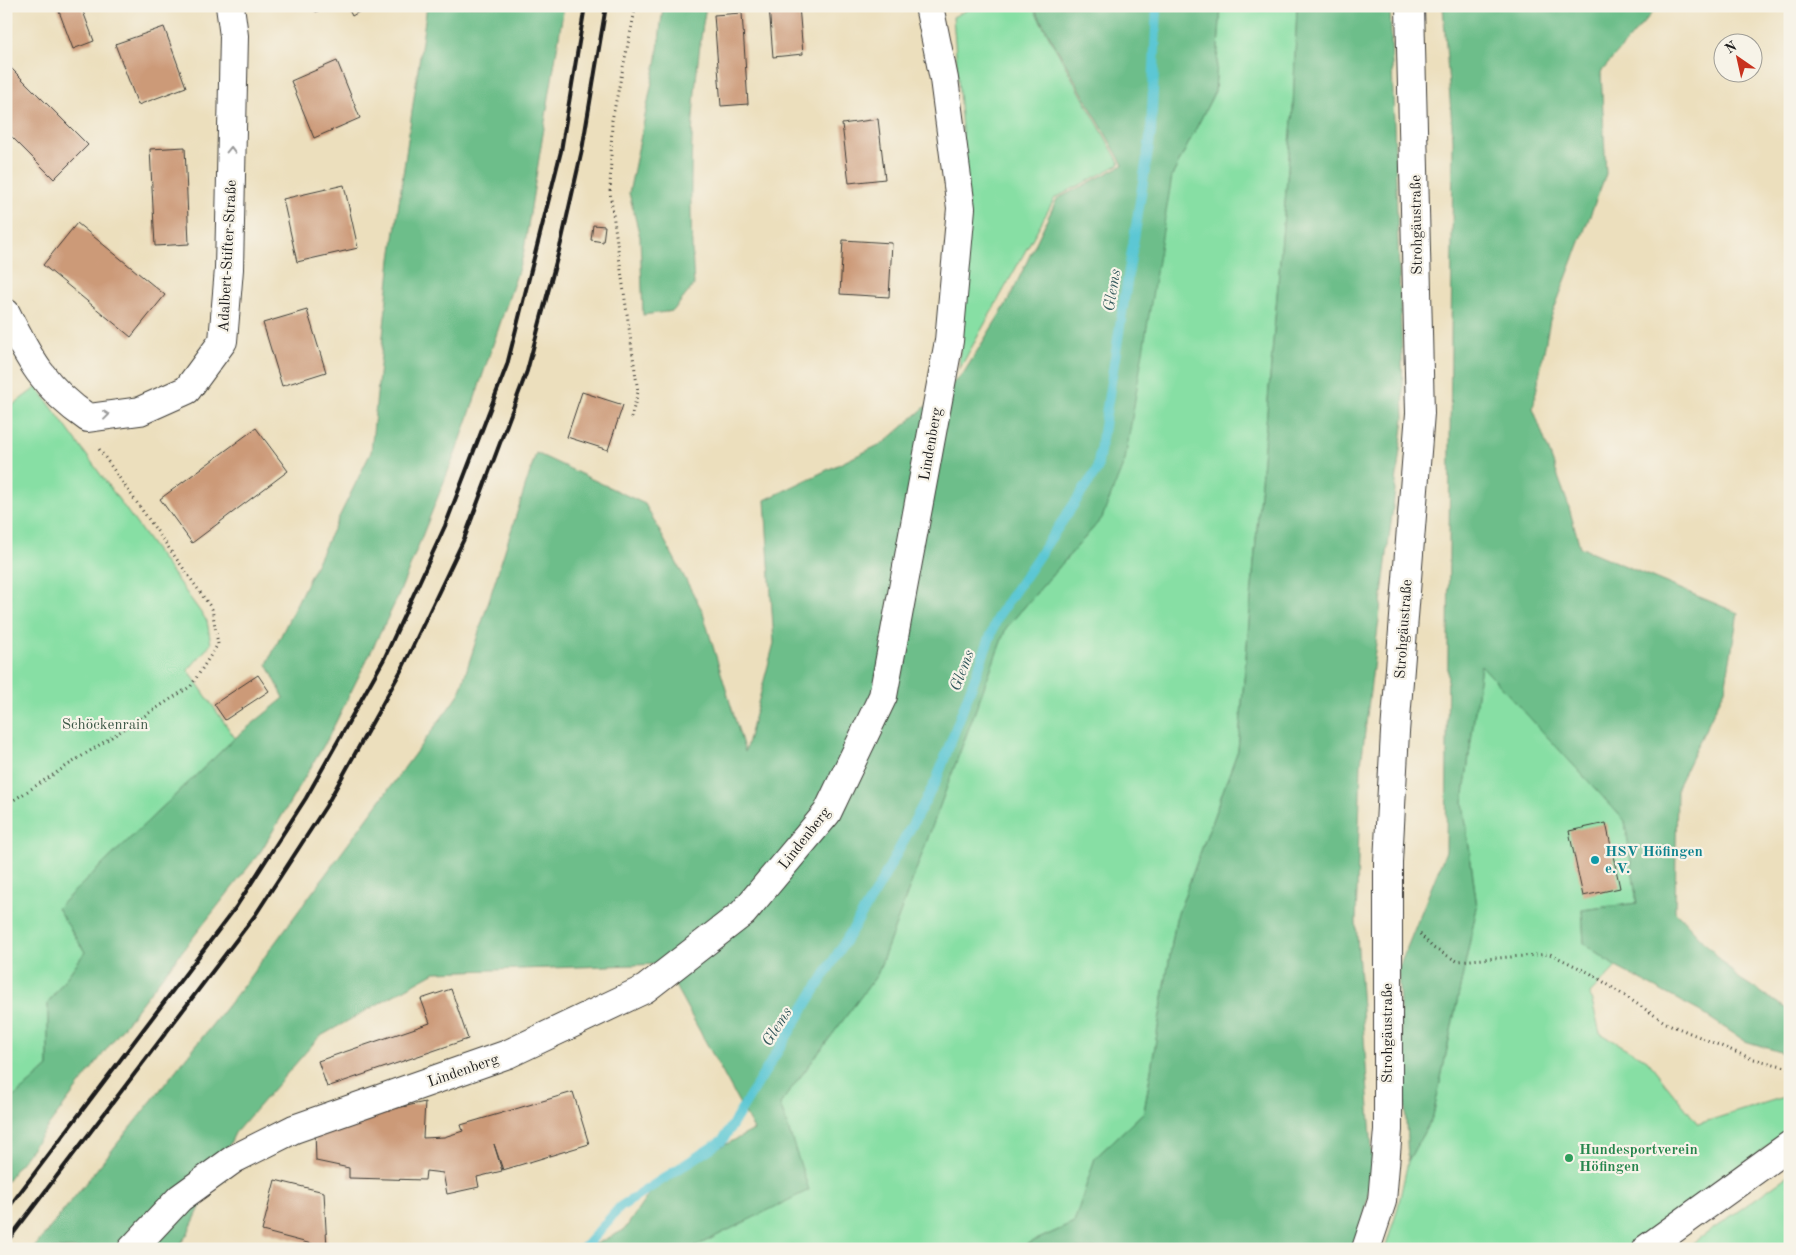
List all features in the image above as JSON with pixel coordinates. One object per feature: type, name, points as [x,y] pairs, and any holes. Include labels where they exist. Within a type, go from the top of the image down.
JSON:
[{"type":"main road","name":"Adalbert-Stifter-Straße","points":[[88,418],[140,411],[187,390],[223,341],[229,260],[234,36],[230,6]]},
{"type":"main road","name":"Lindenberg","points":[[132,1249],[180,1198],[234,1159],[294,1129],[508,1054],[644,990],[743,913],[827,813],[884,696],[949,341],[961,208],[944,79],[929,6]]},
{"type":"main road","name":"Strohgäustraße","points":[[1366,1249],[1382,1202],[1388,1130],[1388,862],[1395,732],[1420,413],[1410,6]]},
{"type":"main road","points":[[6,313],[28,358],[63,400],[88,418]]},
{"type":"main road","points":[[1646,1249],[1790,1145]]},
{"type":"path","points":[[631,418],[638,392],[610,192],[612,120],[636,6]]},
{"type":"path","points":[[6,805],[191,686],[218,644],[212,609],[91,438],[88,418]]},
{"type":"path","points":[[1415,930],[1433,948],[1457,961],[1550,954],[1590,973],[1666,1023],[1750,1058],[1790,1068]]},
{"type":"green space","points":[[427,6],[564,6],[523,256],[461,439],[397,599],[327,740],[261,851],[143,1001],[6,1182],[6,1104],[48,1067],[48,1003],[85,952],[57,908],[235,738],[284,698],[267,664],[371,452],[391,259]]},
{"type":"green space","points":[[663,6],[706,6],[697,75],[692,145],[691,215],[694,285],[673,311],[643,315],[640,237],[629,193],[657,58]]},
{"type":"green space","points":[[975,6],[1032,6],[1120,164],[1055,198],[959,370],[968,205],[953,17]]},
{"type":"green space","points":[[1033,6],[1221,6],[1215,91],[1172,176],[1125,460],[1102,518],[1006,628],[877,975],[780,1104],[809,1190],[690,1249],[586,1249],[624,1230],[660,1178],[754,1130],[663,964],[435,972],[319,1037],[235,1133],[187,1235],[176,1249],[33,1249],[240,990],[459,694],[536,453],[645,504],[702,610],[745,752],[774,643],[765,500],[885,442],[963,374],[1008,301],[1057,199],[1123,165]]},
{"type":"green space","points":[[1221,6],[1297,6],[1293,109],[1238,750],[1176,919],[1144,1112],[1095,1158],[1074,1223],[1016,1249],[690,1249],[808,1190],[780,1104],[877,975],[1006,628],[1102,518],[1172,176],[1215,91]]},
{"type":"green space","points":[[1297,6],[1390,6],[1404,418],[1361,764],[1356,922],[1373,1166],[1362,1228],[1353,1249],[1016,1249],[1074,1223],[1095,1158],[1144,1112],[1176,919],[1238,750],[1293,109]]},
{"type":"green space","points":[[1443,6],[1658,6],[1601,72],[1606,174],[1550,320],[1533,408],[1568,504],[1580,547],[1738,613],[1725,689],[1677,787],[1675,911],[1737,977],[1790,1011],[1790,1055],[1745,1041],[1699,1011],[1616,967],[1584,943],[1582,910],[1637,903],[1625,821],[1481,665],[1463,802],[1477,907],[1433,1116],[1408,1161],[1398,970],[1446,851],[1453,140]]},
{"type":"green space","name":"Schöckenrain","points":[[37,387],[207,621],[211,644],[188,670],[235,738],[57,908],[85,952],[48,1003],[48,1067],[6,1104],[6,410]]},
{"type":"green space","points":[[1481,664],[1625,821],[1637,903],[1582,910],[1584,943],[1616,967],[1590,994],[1600,1033],[1647,1060],[1698,1124],[1790,1095],[1790,1130],[1627,1249],[1385,1249],[1398,1207],[1408,1161],[1433,1116],[1477,907],[1463,802]]},
{"type":"green space","points":[[1790,1174],[1790,1249],[1685,1249]]},
{"type":"building","points":[[57,6],[81,6],[94,41],[73,49]]},
{"type":"building","points":[[313,6],[327,6],[316,12]]},
{"type":"building","points":[[347,6],[369,6],[352,16]]},
{"type":"building","points":[[769,6],[799,6],[803,54],[773,57]]},
{"type":"building","points":[[742,13],[748,104],[721,106],[714,15]]},
{"type":"building","points":[[164,27],[186,87],[138,105],[115,44]]},
{"type":"building","points":[[337,61],[360,118],[314,138],[291,81]]},
{"type":"building","points":[[6,63],[88,145],[54,179],[6,131]]},
{"type":"building","points":[[878,119],[885,179],[849,183],[842,124]]},
{"type":"building","points":[[185,147],[189,244],[155,246],[150,149]]},
{"type":"building","points":[[344,185],[358,248],[297,262],[283,199]]},
{"type":"building","points":[[77,223],[165,295],[131,337],[43,265]]},
{"type":"building","points":[[593,225],[605,226],[603,242],[591,240]]},
{"type":"building","points":[[843,240],[892,243],[889,297],[840,294]]},
{"type":"building","points":[[307,310],[326,372],[282,386],[263,323]]},
{"type":"building","points":[[582,392],[623,405],[608,450],[567,437]]},
{"type":"building","points":[[256,428],[288,471],[192,543],[160,499]]},
{"type":"building","points":[[258,675],[269,691],[225,720],[214,704]]},
{"type":"building","name":"HSV Höfingen e.V.","points":[[1606,823],[1620,888],[1583,896],[1569,831]]},
{"type":"building","points":[[451,989],[468,1039],[327,1087],[318,1061],[430,1023],[421,999]]},
{"type":"building","points":[[573,1092],[589,1144],[503,1170],[494,1144],[502,1171],[477,1177],[479,1187],[447,1194],[443,1173],[426,1171],[425,1180],[349,1178],[349,1168],[316,1161],[315,1129],[351,1118],[425,1102],[423,1138],[444,1137],[463,1131],[461,1125]]},
{"type":"building","points":[[275,1180],[324,1192],[327,1248],[262,1231]]},
{"type":"waterway","name":"Glems","points":[[583,1249],[620,1207],[723,1140],[878,888],[936,781],[998,616],[1097,470],[1151,132],[1157,6]]},
{"type":"railway","points":[[6,1211],[236,907],[306,798],[384,659],[445,526],[507,365],[561,151],[585,6]]},
{"type":"railway","points":[[6,1243],[256,914],[326,806],[403,667],[464,539],[527,371],[561,243],[582,150],[606,6]]},
{"type":"place","name":"HSV Höfingen e.V.","points":[[1595,860]]},
{"type":"place","name":"Hundesportverein Höfingen","points":[[1569,1158]]}]
